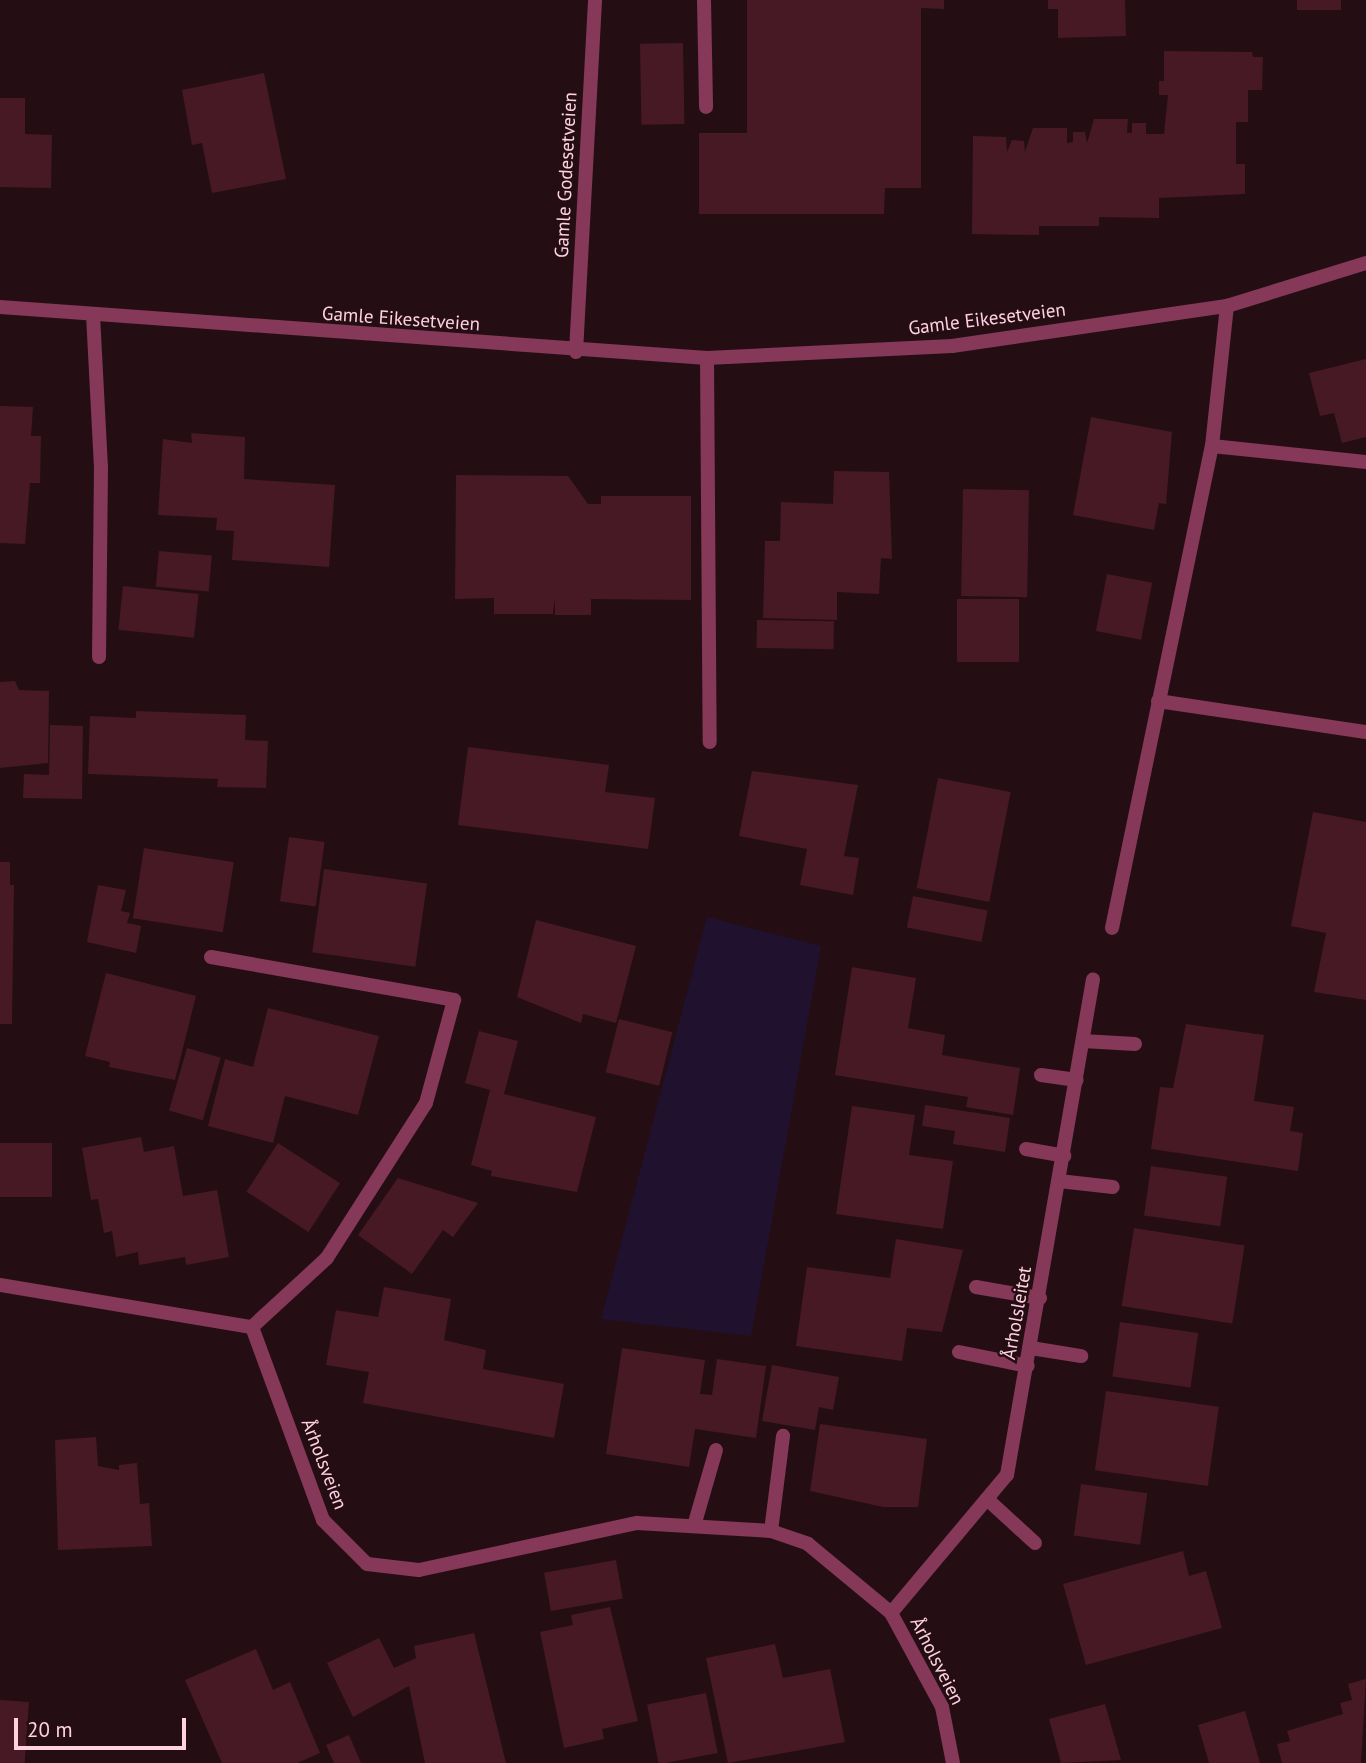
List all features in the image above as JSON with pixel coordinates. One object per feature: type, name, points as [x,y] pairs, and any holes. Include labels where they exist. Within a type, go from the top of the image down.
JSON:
[{"type":"street","name":"Gamle Godesetveien","points":[[576,352],[595,0]]},
{"type":"street","points":[[704,0],[706,107]]},
{"type":"street","name":"Gamle Eikesetveien","points":[[0,307],[576,352],[707,358],[952,346],[1227,306],[1366,263]]},
{"type":"street","points":[[1112,928],[1212,446],[1227,306]]},
{"type":"street","points":[[93,315],[101,467],[99,657]]},
{"type":"street","points":[[707,358],[710,742]]},
{"type":"street","points":[[1212,446],[1366,462]]},
{"type":"street","points":[[1157,701],[1366,732]]},
{"type":"street","points":[[0,1285],[252,1327],[327,1258],[426,1103],[454,1000],[211,957]]},
{"type":"street","name":"Årholsleitet","points":[[891,1613],[1007,1475],[1040,1298],[1093,979]]},
{"type":"street","points":[[1083,1041],[1135,1044]]},
{"type":"street","points":[[1041,1075],[1077,1080]]},
{"type":"street","points":[[1026,1149],[1064,1156]]},
{"type":"street","points":[[1059,1181],[1113,1187]]},
{"type":"street","points":[[976,1287],[1040,1298]]},
{"type":"street","name":"Årholsveien","points":[[252,1327],[323,1520],[367,1564],[419,1570],[637,1523],[771,1531],[808,1544],[891,1613],[942,1707],[953,1763]]},
{"type":"street","points":[[1031,1348],[1081,1356]]},
{"type":"street","points":[[959,1352],[1028,1366]]},
{"type":"street","points":[[771,1531],[783,1436]]},
{"type":"street","points":[[694,1526],[716,1450]]},
{"type":"street","points":[[987,1499],[1035,1543]]},
{"type":"shaded area","points":[[707,917],[821,946],[751,1336],[601,1319]]},
{"type":"building","points":[[747,0],[944,0],[944,9],[921,8],[921,188],[885,188],[884,214],[699,214],[699,133],[747,133]]},
{"type":"building","points":[[1048,0],[1125,0],[1126,36],[1058,38],[1058,9],[1048,9]]},
{"type":"building","points":[[1297,0],[1341,0],[1341,10],[1297,10]]},
{"type":"building","points":[[683,43],[684,124],[641,125],[640,44]]},
{"type":"building","points":[[1164,51],[1252,52],[1253,57],[1263,57],[1262,90],[1248,90],[1248,122],[1236,122],[1236,164],[1245,164],[1245,194],[1159,198],[1159,218],[1099,217],[1099,226],[1039,226],[1039,235],[972,234],[973,136],[1006,137],[1007,152],[1012,140],[1024,141],[1025,152],[1033,128],[1067,128],[1067,143],[1073,142],[1073,132],[1085,132],[1087,143],[1094,119],[1128,119],[1127,133],[1132,133],[1132,123],[1146,123],[1146,134],[1164,134],[1168,95],[1159,95],[1159,81],[1164,81]]},
{"type":"building","points":[[264,73],[286,179],[212,193],[202,143],[192,145],[182,90]]},
{"type":"building","points":[[0,98],[25,98],[25,134],[52,135],[51,188],[0,187]]},
{"type":"building","points":[[1366,359],[1366,437],[1342,443],[1334,413],[1320,416],[1309,373]]},
{"type":"building","points":[[0,406],[33,407],[31,436],[41,436],[40,483],[30,483],[25,544],[0,543]]},
{"type":"building","points":[[1091,417],[1172,432],[1166,504],[1159,503],[1154,530],[1073,515]]},
{"type":"building","points":[[191,433],[245,437],[244,479],[335,485],[329,567],[232,560],[234,531],[216,530],[217,518],[158,515],[163,439],[192,443]]},
{"type":"building","points":[[834,471],[889,472],[892,559],[881,558],[879,594],[837,592],[837,620],[763,618],[765,541],[780,541],[781,502],[833,504]]},
{"type":"building","points":[[456,475],[568,476],[588,504],[601,504],[601,496],[691,496],[691,600],[591,599],[591,615],[555,615],[555,598],[553,614],[494,614],[494,598],[455,599]]},
{"type":"building","points":[[963,489],[1029,490],[1027,597],[961,596]]},
{"type":"building","points":[[159,551],[212,556],[209,591],[156,587]]},
{"type":"building","points":[[1107,574],[1152,583],[1141,640],[1096,631]]},
{"type":"building","points":[[123,586],[199,594],[194,638],[118,630]]},
{"type":"building","points":[[957,599],[1019,599],[1019,662],[957,662]]},
{"type":"building","points":[[757,620],[834,621],[833,649],[757,648]]},
{"type":"building","points":[[15,681],[19,690],[49,691],[48,763],[0,768],[0,682]]},
{"type":"building","points":[[136,711],[246,715],[245,740],[268,741],[266,788],[217,787],[218,779],[88,774],[90,716],[136,718]]},
{"type":"building","points":[[50,725],[83,726],[82,799],[23,798],[24,774],[49,775]]},
{"type":"building","points":[[468,747],[609,765],[605,792],[655,798],[648,849],[458,825]]},
{"type":"building","points":[[752,771],[858,785],[844,856],[859,858],[853,895],[800,885],[807,849],[739,836]]},
{"type":"building","points":[[938,778],[1011,792],[989,902],[917,888]]},
{"type":"building","points":[[1313,812],[1366,822],[1366,1000],[1314,992],[1326,933],[1291,926]]},
{"type":"building","points":[[289,837],[325,842],[316,906],[280,901]]},
{"type":"building","points":[[144,848],[234,862],[223,932],[133,918]]},
{"type":"building","points":[[0,862],[10,862],[10,885],[14,885],[12,1024],[0,1024]]},
{"type":"building","points":[[324,869],[427,883],[415,967],[312,952]]},
{"type":"building","points":[[98,885],[126,890],[121,911],[130,913],[127,923],[141,926],[136,953],[87,942]]},
{"type":"building","points":[[913,896],[988,911],[981,942],[907,927]]},
{"type":"building","points":[[536,920],[636,946],[616,1023],[583,1014],[581,1023],[517,997]]},
{"type":"building","points":[[852,967],[916,978],[908,1028],[945,1035],[942,1055],[1020,1068],[1013,1115],[966,1107],[968,1097],[835,1075]]},
{"type":"building","points":[[106,973],[196,996],[175,1080],[109,1067],[110,1062],[85,1056]]},
{"type":"building","points":[[268,1008],[379,1036],[358,1115],[285,1096],[273,1143],[208,1126],[225,1059],[253,1067]]},
{"type":"building","points":[[619,1019],[672,1032],[659,1086],[606,1072]]},
{"type":"building","points":[[1186,1024],[1264,1035],[1254,1101],[1294,1107],[1290,1131],[1303,1133],[1298,1171],[1151,1149],[1160,1087],[1173,1088]]},
{"type":"building","points":[[479,1031],[518,1041],[504,1094],[596,1117],[577,1192],[491,1176],[492,1171],[471,1165],[490,1090],[465,1083]]},
{"type":"building","points":[[187,1048],[221,1058],[203,1120],[169,1110]]},
{"type":"building","points":[[925,1105],[1010,1118],[1005,1152],[953,1144],[955,1131],[922,1126]]},
{"type":"building","points":[[852,1106],[915,1115],[909,1155],[953,1161],[943,1229],[836,1214]]},
{"type":"building","points":[[141,1137],[144,1152],[174,1146],[183,1196],[217,1190],[229,1257],[186,1265],[185,1257],[139,1265],[138,1252],[116,1257],[112,1231],[104,1233],[98,1199],[91,1200],[82,1148]]},
{"type":"building","points":[[0,1143],[52,1143],[52,1197],[0,1197]]},
{"type":"building","points":[[278,1143],[340,1183],[308,1232],[246,1192]]},
{"type":"building","points":[[1151,1166],[1227,1177],[1220,1226],[1144,1216]]},
{"type":"building","points":[[398,1178],[478,1203],[453,1237],[443,1230],[412,1274],[358,1235]]},
{"type":"building","points":[[1134,1228],[1245,1246],[1232,1324],[1122,1306]]},
{"type":"building","points":[[896,1239],[963,1250],[942,1332],[907,1328],[902,1361],[796,1346],[807,1267],[890,1278]]},
{"type":"building","points":[[384,1287],[451,1299],[444,1340],[486,1350],[483,1369],[564,1384],[554,1438],[363,1403],[369,1372],[326,1365],[336,1310],[378,1317]]},
{"type":"building","points":[[1120,1322],[1198,1333],[1191,1387],[1112,1376]]},
{"type":"building","points":[[622,1348],[705,1360],[700,1394],[712,1395],[717,1359],[766,1366],[756,1438],[695,1429],[689,1467],[606,1454]]},
{"type":"building","points":[[772,1365],[839,1377],[833,1410],[819,1407],[815,1430],[762,1421]]},
{"type":"building","points":[[1106,1391],[1219,1407],[1208,1486],[1095,1470]]},
{"type":"building","points":[[820,1424],[927,1439],[918,1507],[883,1507],[810,1491]]},
{"type":"building","points":[[96,1437],[98,1466],[119,1470],[119,1465],[137,1463],[140,1504],[149,1503],[152,1546],[58,1550],[55,1440]]},
{"type":"building","points":[[1081,1484],[1147,1493],[1140,1545],[1074,1535]]},
{"type":"building","points":[[1183,1551],[1189,1576],[1206,1571],[1222,1628],[1086,1665],[1063,1584]]},
{"type":"building","points":[[616,1560],[623,1598],[551,1611],[544,1573]]},
{"type":"building","points":[[610,1607],[638,1721],[602,1729],[604,1739],[564,1748],[540,1632],[573,1625],[571,1615]]},
{"type":"building","points":[[474,1633],[506,1763],[425,1763],[409,1686],[353,1717],[327,1663],[379,1638],[394,1668],[416,1658],[414,1646]]},
{"type":"building","points":[[775,1644],[783,1678],[830,1669],[845,1742],[728,1763],[706,1658]]},
{"type":"building","points":[[256,1649],[273,1690],[290,1682],[320,1753],[297,1763],[222,1763],[185,1680]]},
{"type":"building","points":[[1366,1679],[1361,1763],[1282,1763],[1277,1744],[1290,1741],[1287,1731],[1343,1714],[1340,1703],[1352,1700],[1348,1684]]},
{"type":"building","points":[[706,1693],[718,1753],[658,1763],[647,1704]]},
{"type":"building","points":[[0,1700],[29,1702],[25,1763],[0,1763]]},
{"type":"building","points":[[1105,1704],[1121,1760],[1061,1763],[1049,1719]]},
{"type":"building","points":[[1245,1711],[1260,1763],[1209,1763],[1198,1725]]},
{"type":"building","points":[[349,1735],[361,1763],[334,1763],[326,1745]]}]
